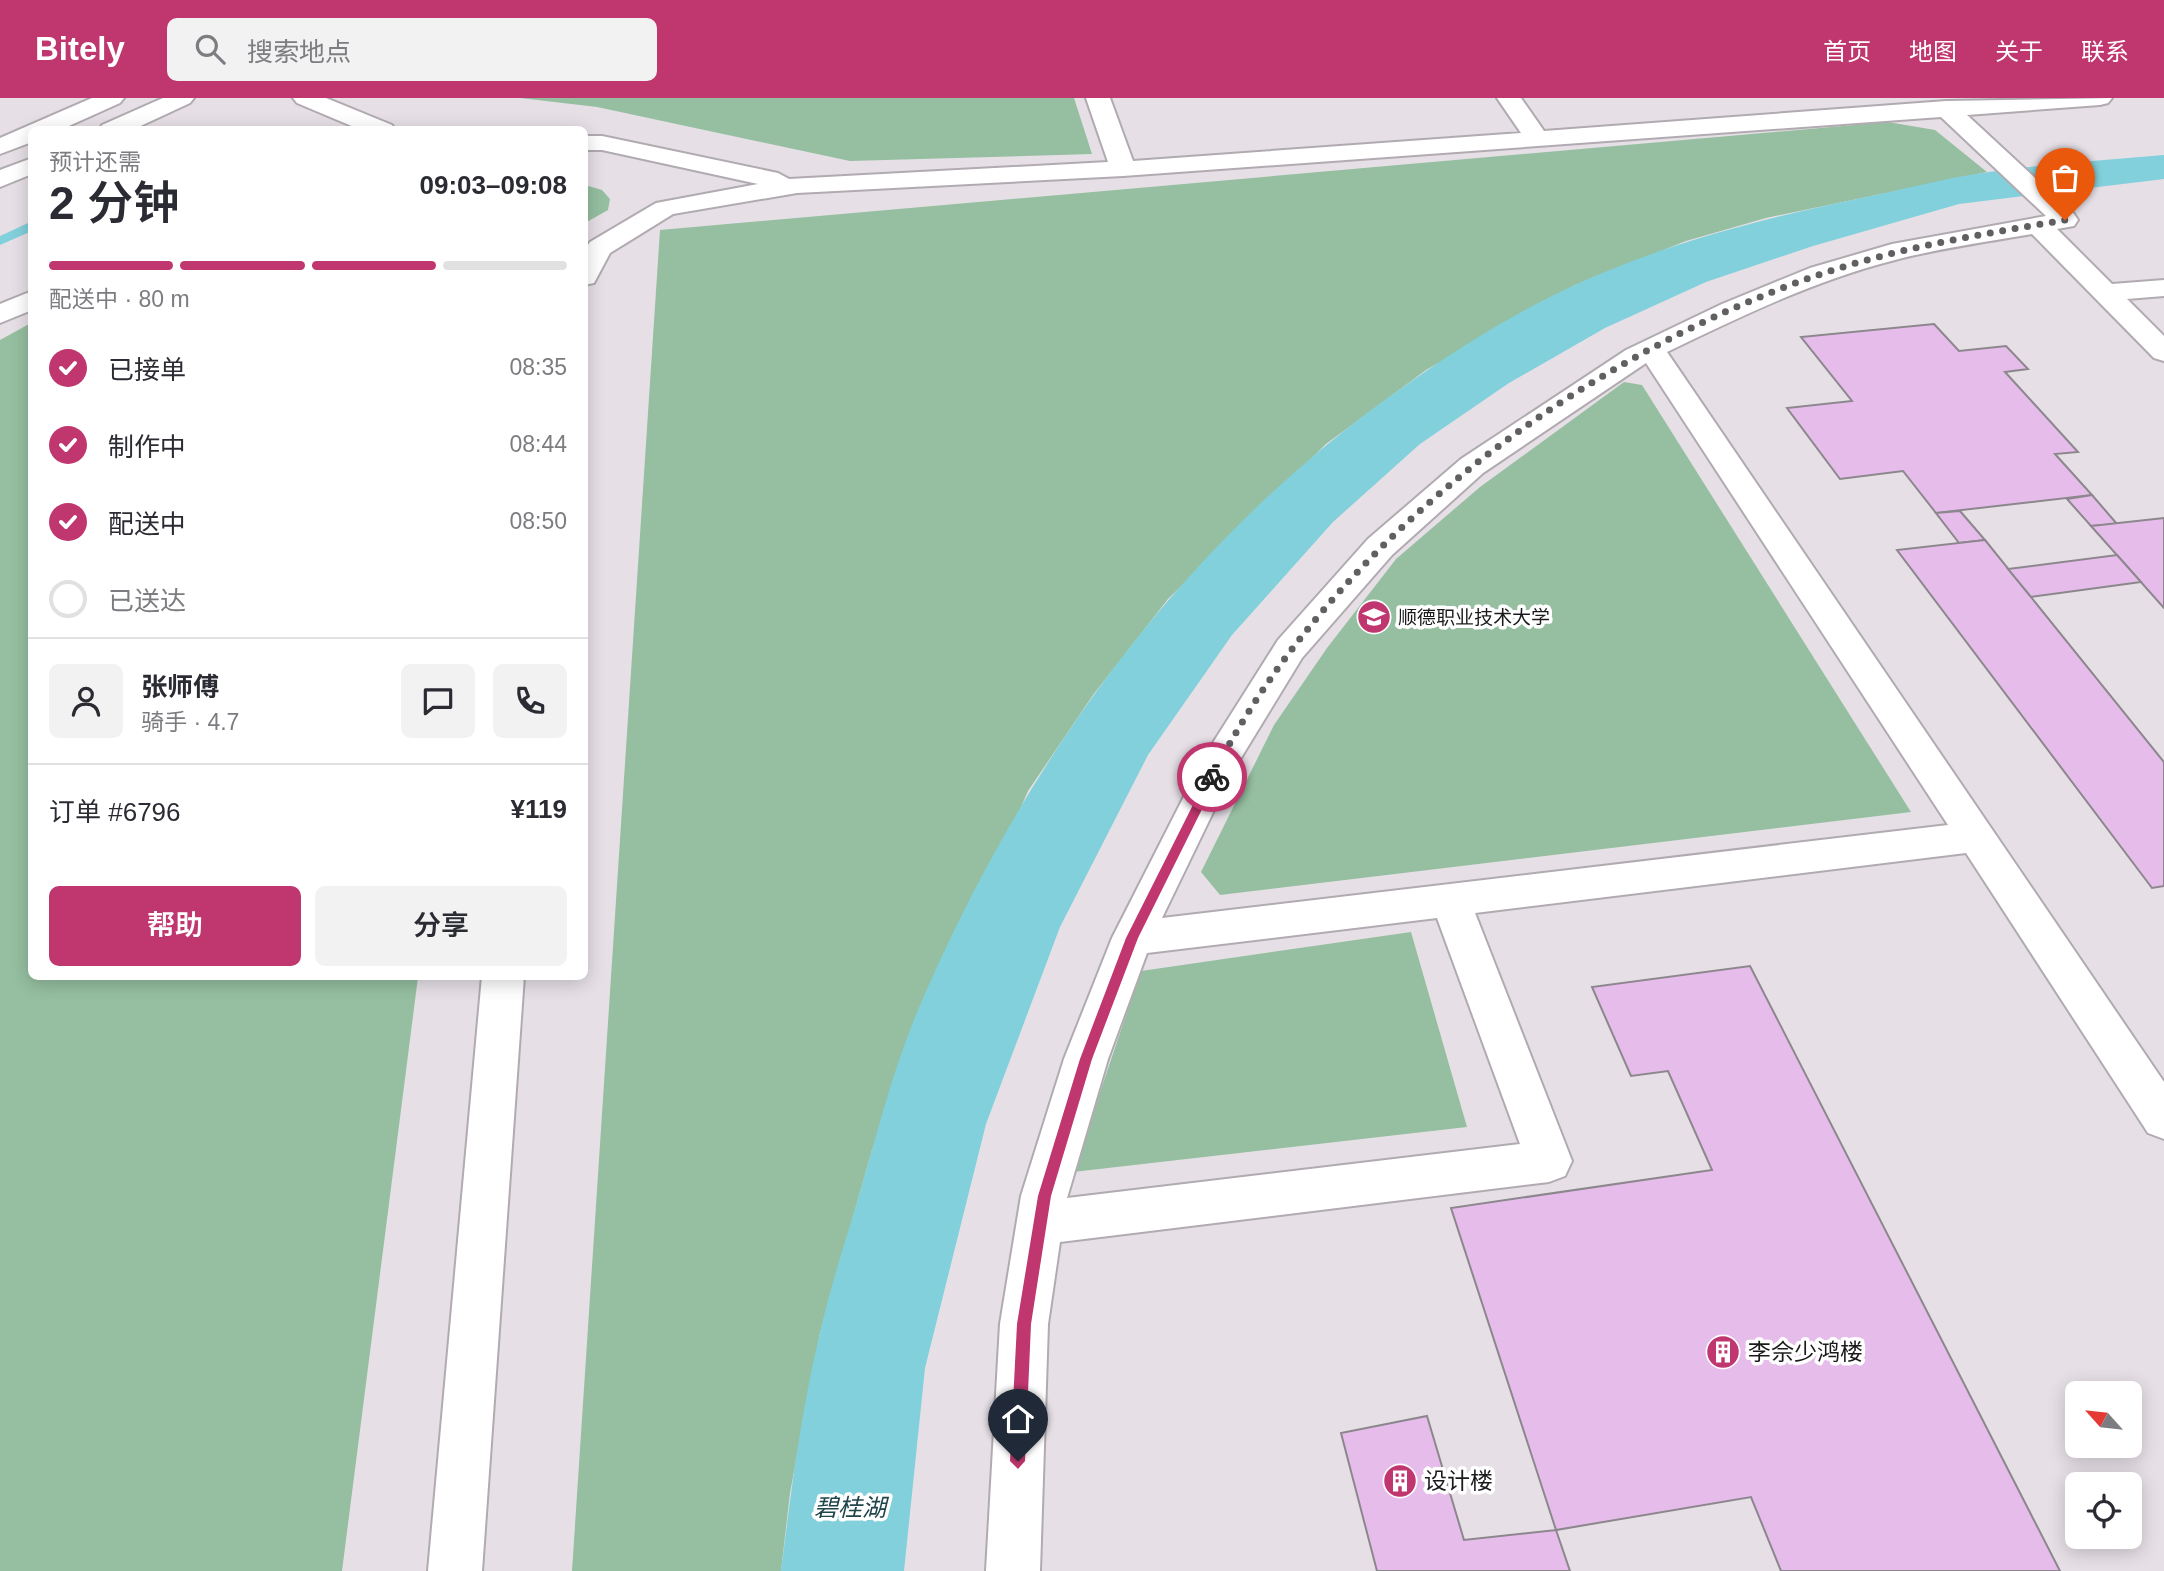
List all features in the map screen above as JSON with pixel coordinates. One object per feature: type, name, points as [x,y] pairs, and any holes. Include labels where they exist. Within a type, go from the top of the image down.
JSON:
[{"type":"street","points":[[48,126],[112,98]]},
{"type":"street","points":[[120,126],[182,98]]},
{"type":"street","points":[[305,98],[373,126]]},
{"type":"street","points":[[1098,98],[1123,169]]},
{"type":"street","points":[[1509,98],[1537,138]]},
{"type":"street","points":[[588,269],[599,248],[665,208],[797,185],[1123,169],[2085,98]]},
{"type":"street","points":[[1013,1571],[1024,1324],[1045,1196],[1086,1059],[1132,938],[1217,767],[1290,649],[1380,547],[1472,466],[1556,407],[1650,349],[1732,310],[1820,274],[1892,252],[2065,220],[1947,108]]},
{"type":"street","points":[[0,146],[28,135]]},
{"type":"street","points":[[588,143],[797,185]]},
{"type":"street","points":[[0,179],[28,167]]},
{"type":"street","points":[[2038,225],[2164,352]]},
{"type":"street","points":[[2106,293],[2164,288]]},
{"type":"street","points":[[0,314],[28,301]]},
{"type":"street","points":[[1650,349],[2164,1119]]},
{"type":"street","points":[[1132,938],[1976,837]]},
{"type":"street","points":[[1040,1223],[1549,1161],[1450,900]]},
{"type":"street","points":[[455,1571],[503,980]]},
{"type":"green space","points":[[520,98],[1074,98],[1092,154],[850,161],[597,107]]},
{"type":"green space","points":[[1888,122],[1935,130],[1987,172],[1766,218],[1686,241],[1575,285],[1426,370],[1326,444],[1168,599],[1093,695],[1028,791],[872,1150],[820,1333],[790,1493],[781,1571],[572,1571],[660,230]]},
{"type":"green space","points":[[588,186],[602,190],[610,199],[608,210],[588,221]]},
{"type":"green space","points":[[28,325],[28,980],[418,980],[342,1571],[0,1571],[0,340]]},
{"type":"green space","points":[[1624,382],[1642,385],[1911,812],[1220,895],[1201,872],[1274,725],[1327,648],[1396,559],[1480,487]]},
{"type":"green space","points":[[1411,932],[1467,1127],[1073,1172],[1141,971]]},
{"type":"water","name":"碧桂湖","points":[[2164,155],[2164,179],[1959,204],[1813,246],[1706,282],[1605,328],[1509,383],[1420,444],[1333,522],[1232,635],[1148,755],[1060,927],[986,1124],[925,1368],[904,1571],[781,1571],[802,1422],[824,1314],[886,1100],[915,1017],[955,929],[999,844],[1049,762],[1103,683],[1162,608],[1226,537],[1296,471],[1371,410],[1420,375],[1523,311],[1613,269],[1685,243],[1759,222],[1944,180],[2033,167]]},
{"type":"building","points":[[1934,324],[1959,351],[2006,346],[2028,369],[2005,372],[2078,452],[2055,454],[2092,495],[1936,513],[1903,471],[1840,479],[1787,408],[1852,401],[1801,337]]},
{"type":"building","points":[[2092,495],[2117,524],[2091,526],[2067,499]]},
{"type":"building","points":[[1960,511],[1985,540],[1959,543],[1936,513]]},
{"type":"building","points":[[2164,518],[2164,608],[2091,526]]},
{"type":"building","points":[[1985,540],[2164,762],[2164,886],[2152,888],[1897,550]]},
{"type":"building","points":[[2117,555],[2141,582],[2031,597],[2008,569]]},
{"type":"building","name":"李佘少鸿楼","points":[[1750,966],[2060,1571],[1781,1571],[1751,1497],[1556,1530],[1451,1208],[1712,1170],[1668,1071],[1631,1076],[1592,987]]},
{"type":"building","name":"设计楼","points":[[1427,1416],[1464,1540],[1556,1530],[1570,1571],[1377,1571],[1341,1433]]},
{"type":"waterway","points":[[0,241],[28,228]]},
{"type":"way so far","points":[[1212,777],[1290,649],[1380,547],[1472,466],[1556,407],[1636,356],[1732,310],[1820,274],[1892,252],[2065,220]]},
{"type":"place","name":"顺德职业技术大学","points":[[1374,617]]},
{"type":"place","name":"李佘少鸿楼","points":[[1723,1352]]},
{"type":"place","name":"设计楼","points":[[1400,1481]]},
{"type":"route","points":[[1018,1461],[1024,1324],[1045,1196],[1086,1059],[1132,938],[1212,777]]}]
